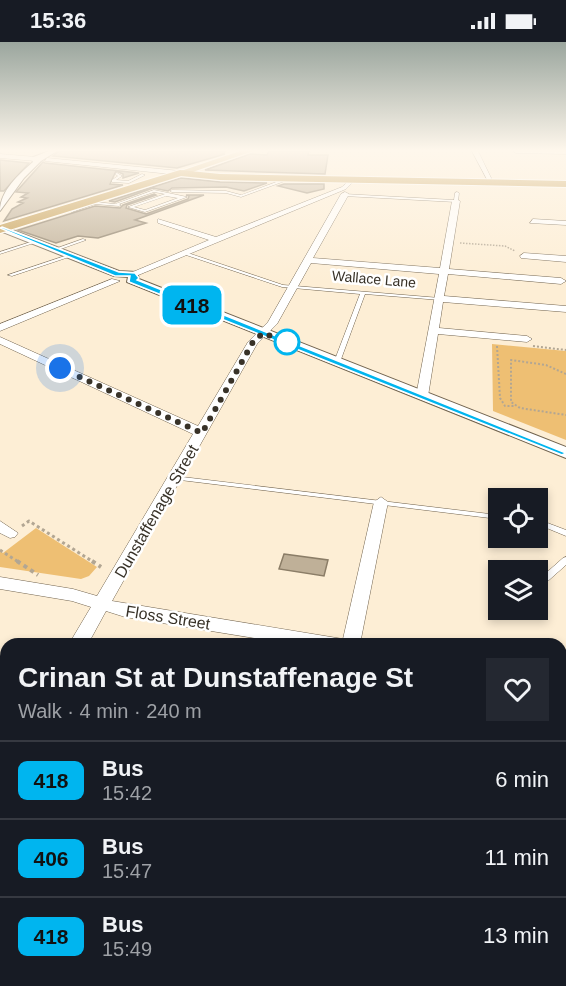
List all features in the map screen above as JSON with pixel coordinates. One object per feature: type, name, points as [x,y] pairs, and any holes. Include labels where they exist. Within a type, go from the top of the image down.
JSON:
[{"type":"highway","points":[[0,229],[110,195]]},
{"type":"street","points":[[0,208],[8,195]]},
{"type":"street","points":[[132,277],[322,197],[334,195]]},
{"type":"street","name":"Dunstaffenage Street","points":[[82,638],[253,342],[272,324],[340,195]]},
{"type":"street","points":[[422,396],[456,197]]},
{"type":"street","points":[[533,221],[566,223]]},
{"type":"street","points":[[161,222],[217,240]]},
{"type":"street","points":[[0,229],[117,277],[132,277],[263,333],[566,453]]},
{"type":"street","points":[[524,256],[566,259]]},
{"type":"street","points":[[307,260],[561,281]]},
{"type":"street","points":[[0,328],[117,277]]},
{"type":"street","name":"Wallace Lane","points":[[440,299],[566,309]]},
{"type":"street","points":[[434,331],[529,343]]},
{"type":"street","points":[[0,340],[202,433]]},
{"type":"street","points":[[352,638],[381,502]]},
{"type":"street","name":"Floss Street","points":[[0,583],[74,595],[125,611],[299,638]]},
{"type":"lane","points":[[116,204],[142,195]]},
{"type":"lane","points":[[166,195],[181,198]]},
{"type":"lane","points":[[129,208],[166,195]]},
{"type":"lane","points":[[172,195],[184,197],[181,198]]},
{"type":"lane","points":[[381,195],[456,197]]},
{"type":"lane","points":[[70,211],[95,203],[116,204],[145,211],[181,198]]},
{"type":"lane","points":[[38,217],[51,218]]},
{"type":"lane","points":[[54,250],[84,240]]},
{"type":"lane","points":[[0,253],[35,242]]},
{"type":"lane","name":"Wallace Lane","points":[[185,253],[282,286],[440,299]]},
{"type":"lane","points":[[10,275],[65,257]]},
{"type":"lane","points":[[337,362],[363,292]]},
{"type":"lane","points":[[174,478],[488,516]]},
{"type":"lane","points":[[548,526],[566,533]]},
{"type":"lane","points":[[548,576],[566,560]]},
{"type":"path","points":[[450,242],[505,246],[524,256]]},
{"type":"path","points":[[504,343],[495,343],[499,349],[501,398],[505,406],[566,415]]},
{"type":"path","points":[[529,343],[566,350]]},
{"type":"path","points":[[516,406],[511,402],[511,360],[546,365],[566,374]]},
{"type":"path","points":[[5,530],[29,521],[101,567]]},
{"type":"path","points":[[0,550],[39,576]]},
{"type":"shaded area","points":[[492,344],[566,351],[566,440],[493,411]]},
{"type":"shaded area","points":[[36,528],[97,567],[89,576],[81,579],[0,567],[0,551],[3,553]]},
{"type":"building","points":[[24,195],[90,195],[4,221],[12,209],[23,203],[18,202],[27,198],[21,197]]},
{"type":"building","points":[[128,195],[134,195],[115,202],[109,201]]},
{"type":"building","points":[[156,195],[127,205],[126,208],[146,214],[188,199],[189,196],[186,195],[204,195],[135,220],[146,223],[98,238],[78,236],[56,243],[18,230],[95,206],[120,208],[123,205]]},
{"type":"building","points":[[284,554],[328,560],[324,576],[279,569]]},
{"type":"bus line","name":"418","points":[[0,228],[118,274],[133,274],[135,278],[131,280],[566,453]]},
{"type":"route","points":[[60,368],[202,433],[253,342],[263,333],[287,342]]}]
